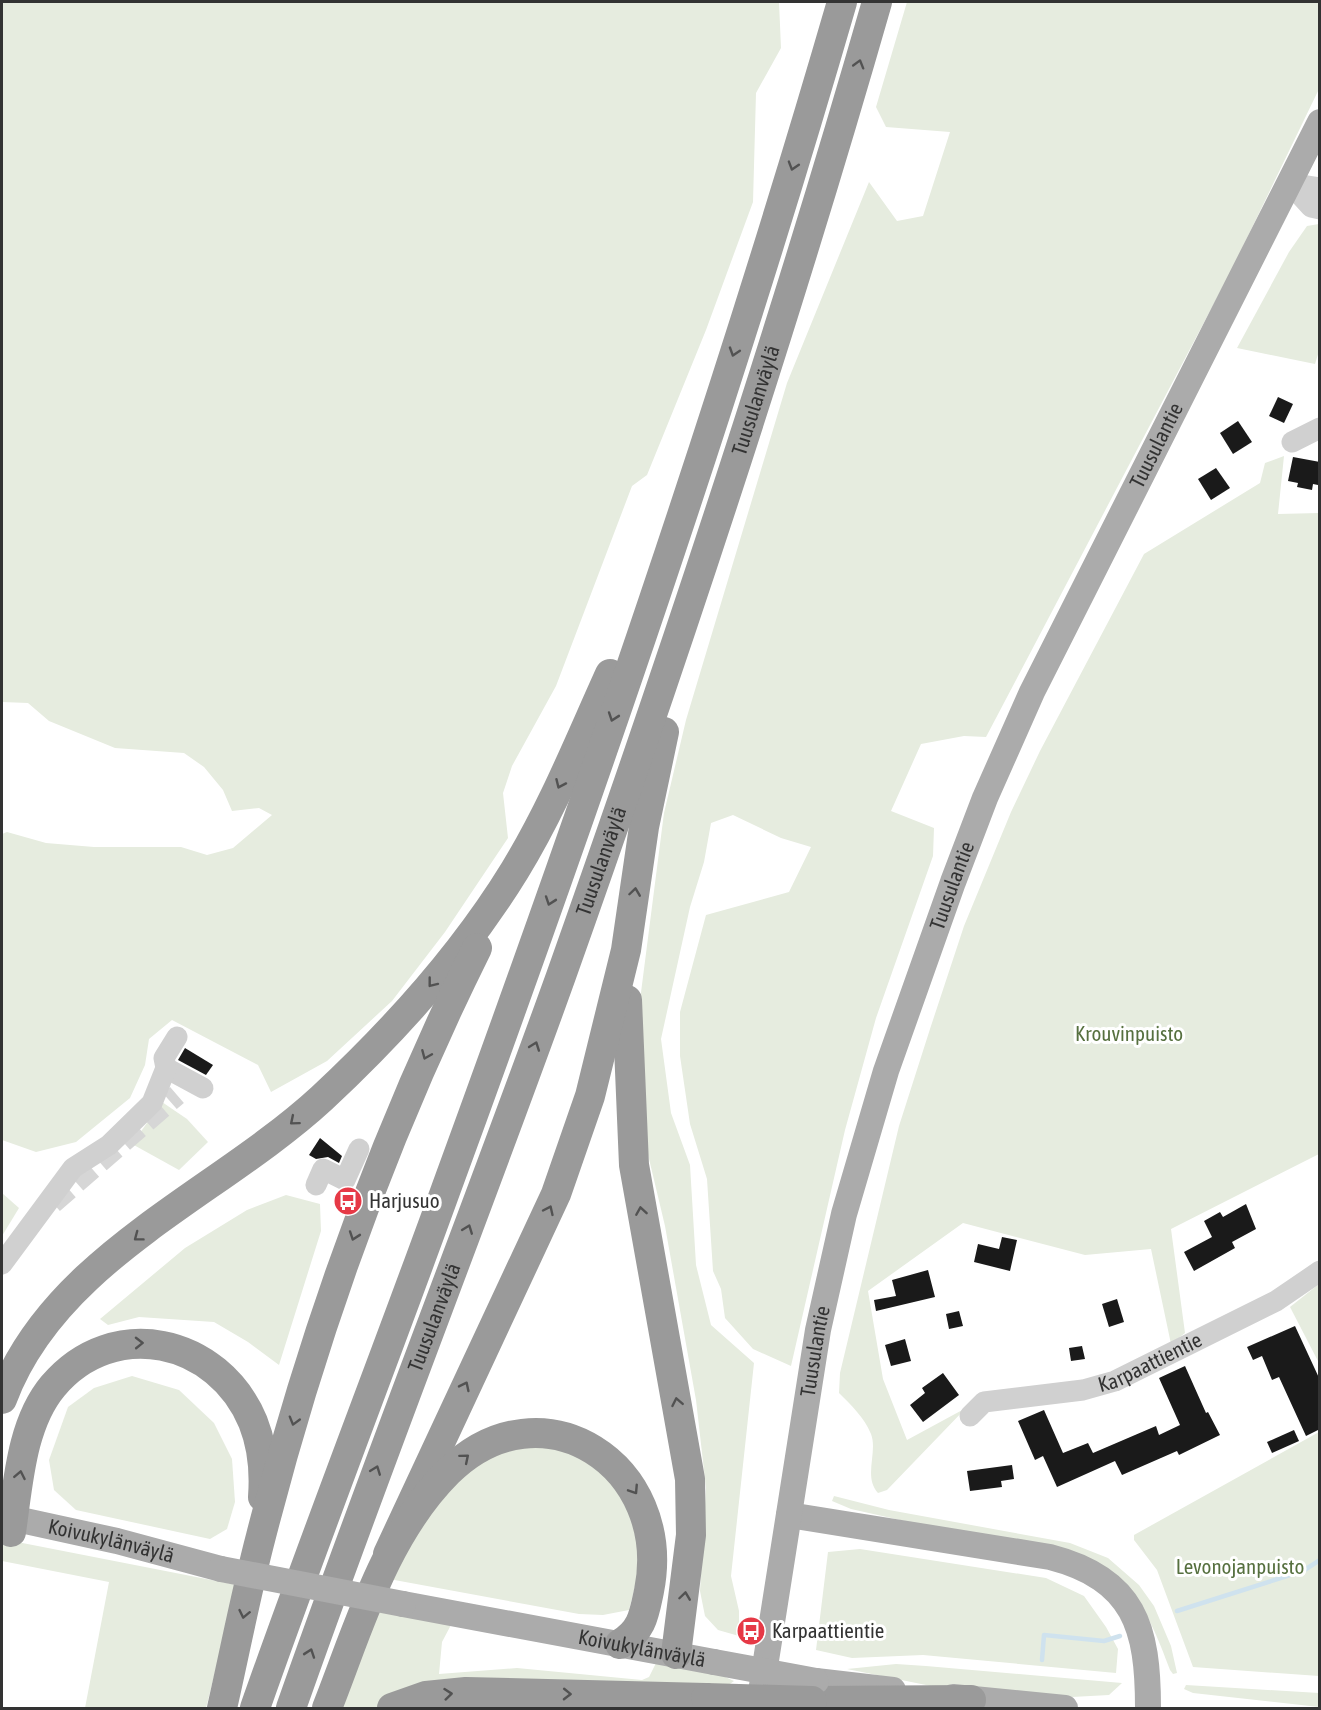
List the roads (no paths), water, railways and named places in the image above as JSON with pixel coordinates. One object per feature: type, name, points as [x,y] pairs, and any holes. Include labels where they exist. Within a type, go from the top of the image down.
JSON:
[{"type":"highway","name":"Tuusulanväylä","points":[[255,1708],[316,1534],[526,970],[763,263],[842,2]]},
{"type":"highway","name":"Tuusulanväylä","points":[[291,1708],[350,1540],[560,979],[669,667],[799,264],[877,2]]},
{"type":"highway","points":[[222,1708],[261,1536],[318,1340],[372,1182],[439,1023],[553,799],[678,520]]},
{"type":"highway","points":[[327,1708],[388,1554],[556,1194],[590,1096],[626,950],[658,750],[678,683],[709,541]]},
{"type":"highway","points":[[2,1399],[16,1368],[35,1339],[87,1278],[153,1225],[268,1143],[320,1100],[369,1053],[426,992],[515,870]]},
{"type":"highway","points":[[626,950],[634,1165],[646,1243],[690,1479],[689,1556],[676,1654]]},
{"type":"highway","points":[[7,1524],[36,1415],[52,1387],[76,1364],[98,1350],[126,1343],[150,1343],[175,1349],[199,1359],[221,1376],[252,1419],[260,1443],[265,1472],[261,1536]]},
{"type":"highway","points":[[388,1554],[428,1496],[449,1472],[474,1451],[499,1439],[528,1434],[555,1435],[582,1444],[606,1459],[626,1476],[641,1500],[650,1525],[652,1577],[644,1615],[640,1627],[632,1638],[620,1644]]},
{"type":"highway","points":[[392,1708],[426,1696],[466,1692],[706,1698],[814,1691],[971,1700]]},
{"type":"main road","name":"Tuusulantie","points":[[758,1708],[818,1330],[844,1214],[886,1071],[985,798],[1032,692],[1320,122]]},
{"type":"main road","points":[[789,1515],[1050,1557],[1090,1570],[1118,1592],[1132,1610],[1143,1649],[1148,1680],[1148,1708]]},
{"type":"main road","name":"Koivukylänväylä","points":[[7,1524],[114,1554],[220,1569],[676,1654],[714,1662],[814,1691]]},
{"type":"main road","points":[[971,1700],[1065,1708]]},
{"type":"street","points":[[1289,183],[1320,188]]},
{"type":"street","points":[[1289,183],[1311,207],[1320,208]]},
{"type":"street","points":[[1292,442],[1320,428]]},
{"type":"street","points":[[2,1264],[73,1168],[109,1145],[152,1103],[166,1068],[164,1058],[177,1037]]},
{"type":"street","points":[[166,1068],[203,1088]]},
{"type":"street","points":[[316,1185],[323,1169],[345,1180],[359,1149]]},
{"type":"street","name":"Karpaattientie","points":[[970,1416],[984,1402],[1083,1390],[1115,1381],[1276,1301],[1320,1271]]},
{"type":"waterway","points":[[1177,1611],[1303,1571],[1320,1560]]},
{"type":"waterway","points":[[1042,1660],[1044,1635],[1104,1641],[1120,1636]]},
{"type":"tunnel","points":[[53,1203],[177,1095]]},
{"type":"place","name":"Harjusuo","points":[[348,1201]]},
{"type":"place","name":"Karpaattientie","points":[[751,1631]]},
{"type":"park label","name":"Krouvinpuisto","points":[[1129,1034]]},
{"type":"park label","name":"Levonojanpuisto","points":[[1240,1567]]}]
